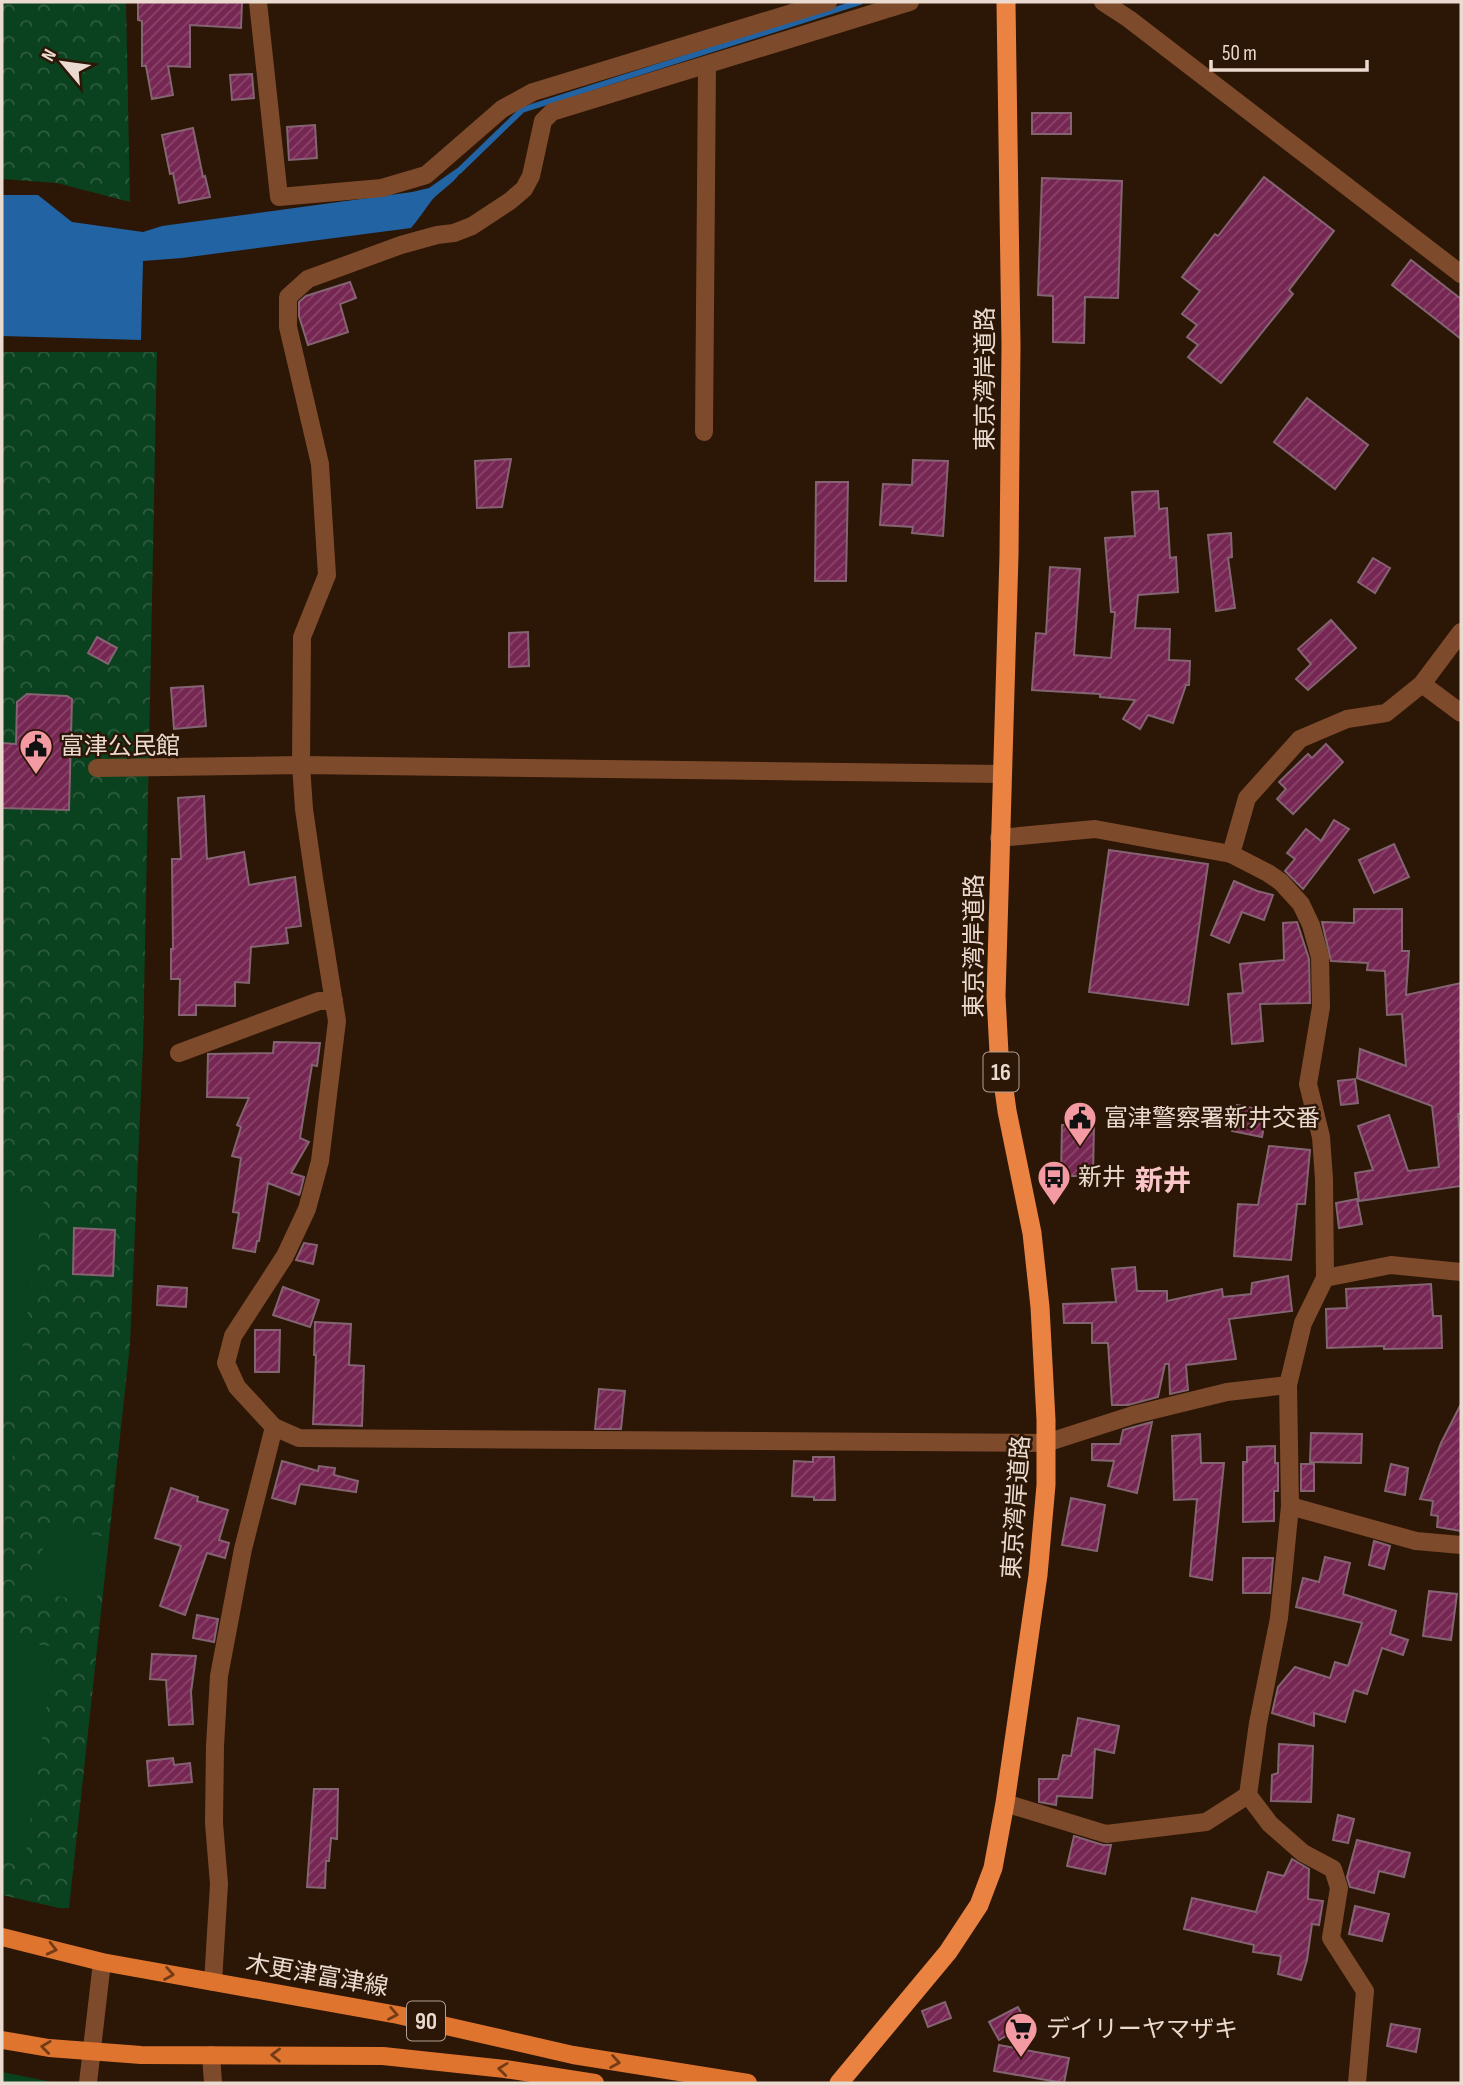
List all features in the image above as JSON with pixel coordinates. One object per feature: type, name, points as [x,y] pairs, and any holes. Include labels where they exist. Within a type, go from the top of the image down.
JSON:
[{"type":"highway","name":"東京湾岸道路","points":[[839,2083],[948,1952],[979,1905],[993,1868],[1006,1802],[1038,1575],[1046,1485],[1040,1307],[1032,1233],[1007,1111],[999,1053],[996,996],[1009,555],[1011,345],[1006,2]]},
{"type":"main road","name":"木更津富津線","points":[[2,1937],[102,1962],[398,2015],[573,2054],[748,2083]]},
{"type":"main road","name":"90","points":[[2,2040],[49,2048],[141,2055],[383,2056],[505,2069],[595,2083]]},
{"type":"street","points":[[258,2],[279,197],[382,188],[426,175],[502,109],[533,92],[828,2]]},
{"type":"street","points":[[910,2],[552,112],[543,121],[531,176],[524,188],[510,201],[472,226],[454,233],[437,234],[401,245],[309,279],[288,298],[288,327],[320,464],[327,575],[302,636],[301,765],[304,808],[337,1021],[320,1161],[307,1209],[285,1256],[233,1336],[226,1363],[237,1387],[274,1427],[299,1438],[1046,1443],[1133,1415],[1227,1392],[1288,1385]]},
{"type":"street","points":[[1103,2],[1129,19],[1461,274]]},
{"type":"street","points":[[704,432],[707,65]]},
{"type":"street","points":[[1231,853],[1247,798],[1300,740],[1347,719],[1386,713],[1423,684],[1461,632]]},
{"type":"street","points":[[1423,684],[1461,713]]},
{"type":"street","points":[[97,768],[301,765],[1002,774]]},
{"type":"street","points":[[999,838],[1095,829],[1231,853],[1268,873],[1288,889],[1311,925],[1320,957],[1321,1007],[1308,1084],[1321,1137],[1325,1278],[1303,1323],[1288,1385],[1290,1506],[1279,1618],[1258,1723],[1248,1795],[1270,1824],[1303,1853],[1333,1869],[1339,1888],[1331,1938],[1364,1991],[1357,2083]]},
{"type":"street","points":[[179,1053],[319,1001],[334,1001]]},
{"type":"street","points":[[1325,1278],[1391,1265],[1461,1272]]},
{"type":"street","points":[[213,1982],[219,1884],[214,1823],[219,1676],[243,1549],[274,1427]]},
{"type":"street","points":[[1290,1506],[1416,1541],[1461,1545]]},
{"type":"street","points":[[1006,1802],[1106,1834],[1206,1822],[1248,1795]]},
{"type":"street","points":[[88,2083],[102,1962]]},
{"type":"street","points":[[211,2055],[213,2083]]},
{"type":"green space","points":[[2,2],[126,2],[130,202],[57,183],[2,179]]},
{"type":"green space","points":[[2,352],[157,352],[143,1048],[130,1344],[69,1908],[2,1895]]},
{"type":"green space","points":[[2,1189],[45,1195],[13,1412],[2,1410]]},
{"type":"green space","points":[[2,1443],[14,1445],[2,1540]]},
{"type":"green space","points":[[46,1528],[107,1537],[96,1602],[36,1593]]},
{"type":"green space","points":[[2,1640],[55,1647],[24,1865],[2,1862]]},
{"type":"green space","points":[[2,2072],[57,2083],[2,2083]]},
{"type":"water","points":[[464,166],[454,181],[432,200],[411,228],[143,261],[141,340],[2,336],[2,195],[38,195],[72,222],[143,232],[162,226],[412,192],[429,188]]},
{"type":"building","points":[[138,2],[242,2],[241,28],[190,25],[190,67],[168,66],[173,95],[152,99],[146,66],[142,66],[142,21],[138,20]]},
{"type":"building","points":[[252,74],[254,98],[232,100],[230,75]]},
{"type":"building","points":[[1032,113],[1071,113],[1071,134],[1032,134]]},
{"type":"building","points":[[315,125],[317,158],[289,160],[287,127]]},
{"type":"building","points":[[193,128],[210,197],[179,203],[162,135]]},
{"type":"building","points":[[1264,177],[1334,231],[1289,290],[1293,294],[1221,383],[1188,357],[1198,345],[1187,337],[1197,325],[1182,314],[1200,291],[1182,277]]},
{"type":"building","points":[[1042,178],[1122,181],[1118,298],[1085,297],[1084,343],[1053,342],[1053,296],[1038,295]]},
{"type":"building","points":[[1411,260],[1461,299],[1461,339],[1392,285]]},
{"type":"building","points":[[350,282],[356,298],[340,304],[348,332],[308,345],[299,316],[299,302],[306,296]]},
{"type":"building","points":[[1307,398],[1368,445],[1335,489],[1274,442]]},
{"type":"building","points":[[511,459],[502,507],[477,508],[475,461]]},
{"type":"building","points":[[913,460],[948,461],[943,536],[912,533],[913,527],[880,525],[883,484],[912,485]]},
{"type":"building","points":[[816,482],[848,482],[846,581],[815,581]]},
{"type":"building","points":[[1158,491],[1159,509],[1167,508],[1170,558],[1176,557],[1178,592],[1138,595],[1135,628],[1170,629],[1169,660],[1190,661],[1189,685],[1186,685],[1173,723],[1148,715],[1140,729],[1123,719],[1135,700],[1100,697],[1100,694],[1032,690],[1036,633],[1046,634],[1050,567],[1080,569],[1074,655],[1111,658],[1115,612],[1111,612],[1105,538],[1135,536],[1132,492]]},
{"type":"building","points":[[1231,533],[1232,557],[1228,558],[1235,608],[1216,611],[1208,535]]},
{"type":"building","points":[[1373,558],[1390,568],[1375,593],[1358,582]]},
{"type":"building","points":[[1331,620],[1356,648],[1308,690],[1296,679],[1311,664],[1298,649]]},
{"type":"building","points":[[528,632],[529,666],[509,667],[509,633]]},
{"type":"building","points":[[97,637],[117,648],[108,664],[88,653]]},
{"type":"building","points":[[203,686],[206,726],[174,729],[171,688]]},
{"type":"building","name":"富津公民館","points":[[27,694],[67,696],[72,699],[69,810],[2,808],[2,743],[16,744],[17,702]]},
{"type":"building","points":[[1326,744],[1343,762],[1293,814],[1277,799],[1286,789],[1279,782],[1308,754],[1312,758]]},
{"type":"building","points":[[204,796],[207,859],[244,852],[249,885],[295,877],[301,926],[286,928],[288,943],[251,947],[249,983],[235,982],[235,1006],[196,1005],[196,1015],[179,1015],[180,979],[171,979],[172,859],[181,859],[178,798]]},
{"type":"building","points":[[1334,820],[1349,829],[1303,889],[1285,871],[1295,859],[1287,853],[1306,829],[1321,841]]},
{"type":"building","points":[[1394,844],[1409,877],[1374,893],[1359,860]]},
{"type":"building","points":[[1109,850],[1208,864],[1188,1005],[1089,992]]},
{"type":"building","points":[[1234,881],[1273,895],[1264,920],[1242,912],[1229,943],[1211,935]]},
{"type":"building","points":[[1354,909],[1402,909],[1402,951],[1409,951],[1406,995],[1461,983],[1461,1114],[1458,1114],[1461,1186],[1359,1201],[1355,1173],[1373,1170],[1358,1126],[1389,1115],[1408,1171],[1439,1167],[1432,1106],[1357,1078],[1360,1049],[1406,1066],[1402,1014],[1387,1015],[1385,971],[1367,970],[1368,963],[1331,961],[1322,922],[1354,923]]},
{"type":"building","points":[[1297,922],[1309,959],[1310,1003],[1260,1004],[1263,1041],[1232,1044],[1228,994],[1243,993],[1240,964],[1284,960],[1283,923]]},
{"type":"building","points":[[274,1042],[320,1043],[317,1066],[312,1065],[300,1138],[309,1142],[291,1173],[304,1177],[300,1193],[299,1195],[268,1183],[255,1252],[233,1248],[239,1213],[233,1212],[241,1158],[232,1156],[241,1127],[237,1125],[249,1098],[207,1097],[208,1054],[273,1053]]},
{"type":"building","points":[[1355,1079],[1358,1103],[1341,1105],[1338,1081]]},
{"type":"building","points":[[1237,1105],[1267,1111],[1262,1137],[1232,1131]]},
{"type":"building","points":[[1062,1125],[1094,1125],[1093,1176],[1061,1176]]},
{"type":"building","points":[[1269,1146],[1310,1150],[1305,1204],[1297,1204],[1291,1260],[1234,1256],[1238,1204],[1258,1205]]},
{"type":"building","points":[[1357,1199],[1362,1224],[1339,1228],[1336,1203]]},
{"type":"building","points":[[74,1228],[115,1230],[113,1276],[73,1274]]},
{"type":"building","points":[[304,1243],[317,1245],[313,1264],[296,1260]]},
{"type":"building","points":[[1135,1267],[1137,1291],[1167,1291],[1167,1301],[1222,1289],[1223,1297],[1251,1294],[1252,1283],[1288,1276],[1292,1311],[1229,1319],[1236,1359],[1186,1365],[1188,1390],[1170,1394],[1169,1364],[1165,1364],[1158,1397],[1128,1405],[1112,1405],[1108,1343],[1092,1343],[1092,1323],[1064,1323],[1063,1304],[1116,1302],[1112,1269]]},
{"type":"building","points":[[1431,1284],[1433,1316],[1441,1316],[1442,1348],[1327,1348],[1326,1309],[1347,1308],[1346,1289]]},
{"type":"building","points":[[158,1286],[187,1288],[186,1307],[157,1305]]},
{"type":"building","points":[[283,1287],[319,1300],[310,1327],[273,1315]]},
{"type":"building","points":[[315,1322],[351,1324],[349,1365],[364,1366],[362,1426],[313,1424]]},
{"type":"building","points":[[255,1330],[280,1330],[279,1372],[255,1372]]},
{"type":"building","points":[[599,1389],[625,1391],[621,1429],[595,1429]]},
{"type":"building","points":[[1461,1404],[1461,1531],[1437,1527],[1438,1516],[1431,1515],[1433,1501],[1420,1499],[1441,1443]]},
{"type":"building","points":[[1152,1422],[1137,1493],[1108,1486],[1114,1461],[1092,1460],[1092,1444],[1120,1444],[1123,1430]]},
{"type":"building","points":[[1311,1433],[1362,1434],[1361,1463],[1310,1462]]},
{"type":"building","points":[[1200,1434],[1201,1463],[1224,1463],[1212,1580],[1190,1576],[1197,1499],[1174,1500],[1172,1436]]},
{"type":"building","points":[[1275,1446],[1278,1491],[1274,1491],[1274,1521],[1243,1522],[1243,1462],[1247,1462],[1247,1447]]},
{"type":"building","points":[[813,1457],[834,1457],[835,1500],[792,1496],[794,1461],[813,1462]]},
{"type":"building","points":[[282,1461],[318,1471],[319,1466],[335,1468],[334,1475],[358,1481],[356,1492],[300,1484],[295,1504],[272,1498]]},
{"type":"building","points":[[1301,1464],[1314,1464],[1314,1491],[1301,1491]]},
{"type":"building","points":[[1391,1464],[1408,1468],[1405,1495],[1385,1491]]},
{"type":"building","points":[[171,1488],[198,1497],[197,1501],[228,1510],[219,1540],[229,1543],[225,1558],[207,1553],[185,1615],[160,1606],[181,1546],[155,1538]]},
{"type":"building","points":[[1071,1498],[1105,1505],[1097,1551],[1062,1545]]},
{"type":"building","points":[[1374,1541],[1390,1546],[1384,1569],[1369,1565]]},
{"type":"building","points":[[1325,1557],[1350,1563],[1343,1594],[1396,1611],[1390,1634],[1408,1640],[1403,1655],[1382,1648],[1367,1694],[1354,1690],[1345,1722],[1314,1713],[1314,1726],[1272,1713],[1278,1687],[1295,1667],[1330,1678],[1335,1662],[1348,1666],[1362,1623],[1296,1607],[1303,1578],[1319,1582]]},
{"type":"building","points":[[1243,1558],[1273,1558],[1270,1593],[1243,1593]]},
{"type":"building","points":[[1429,1591],[1457,1594],[1451,1640],[1423,1636]]},
{"type":"building","points":[[197,1615],[218,1619],[214,1642],[193,1638]]},
{"type":"building","points":[[152,1654],[196,1656],[191,1692],[193,1724],[169,1725],[166,1680],[150,1679]]},
{"type":"building","points":[[1078,1718],[1119,1726],[1114,1753],[1095,1749],[1092,1798],[1057,1796],[1056,1805],[1039,1802],[1039,1779],[1058,1779],[1063,1755],[1071,1756]]},
{"type":"building","points":[[1279,1744],[1313,1746],[1311,1802],[1271,1801],[1272,1775],[1278,1773]]},
{"type":"building","points":[[173,1758],[174,1765],[190,1763],[192,1782],[149,1786],[147,1761]]},
{"type":"building","points":[[314,1789],[338,1789],[337,1839],[331,1838],[329,1861],[326,1861],[325,1888],[307,1887]]},
{"type":"building","points":[[1338,1815],[1354,1819],[1348,1843],[1333,1840]]},
{"type":"building","points":[[1074,1836],[1111,1845],[1105,1874],[1067,1866]]},
{"type":"building","points":[[1357,1840],[1410,1853],[1404,1877],[1379,1871],[1374,1893],[1350,1887],[1347,1877]]},
{"type":"building","points":[[1292,1859],[1309,1869],[1308,1899],[1323,1901],[1319,1925],[1312,1924],[1301,1980],[1278,1974],[1281,1956],[1253,1952],[1254,1945],[1184,1929],[1192,1898],[1256,1912],[1268,1872],[1284,1876]]},
{"type":"building","points":[[1355,1906],[1389,1914],[1382,1941],[1349,1934]]},
{"type":"building","points":[[945,2002],[951,2018],[928,2027],[922,2011]]},
{"type":"building","points":[[1018,2007],[1027,2024],[999,2040],[989,2022]]},
{"type":"building","points":[[1391,2024],[1420,2029],[1416,2052],[1387,2046]]},
{"type":"building","points":[[999,2045],[1069,2058],[1064,2083],[994,2071]]},
{"type":"waterway","points":[[459,171],[522,110],[860,2]]},
{"type":"place","name":"富津公民館","points":[[36,776]]},
{"type":"place","name":"富津警察署新井交番","points":[[1080,1148]]},
{"type":"place","name":"新井","points":[[1054,1207]]},
{"type":"place","name":"デイリーヤマザキ","points":[[1021,2059]]},
{"type":"district","name":"新井","points":[[1163,1180]]}]
